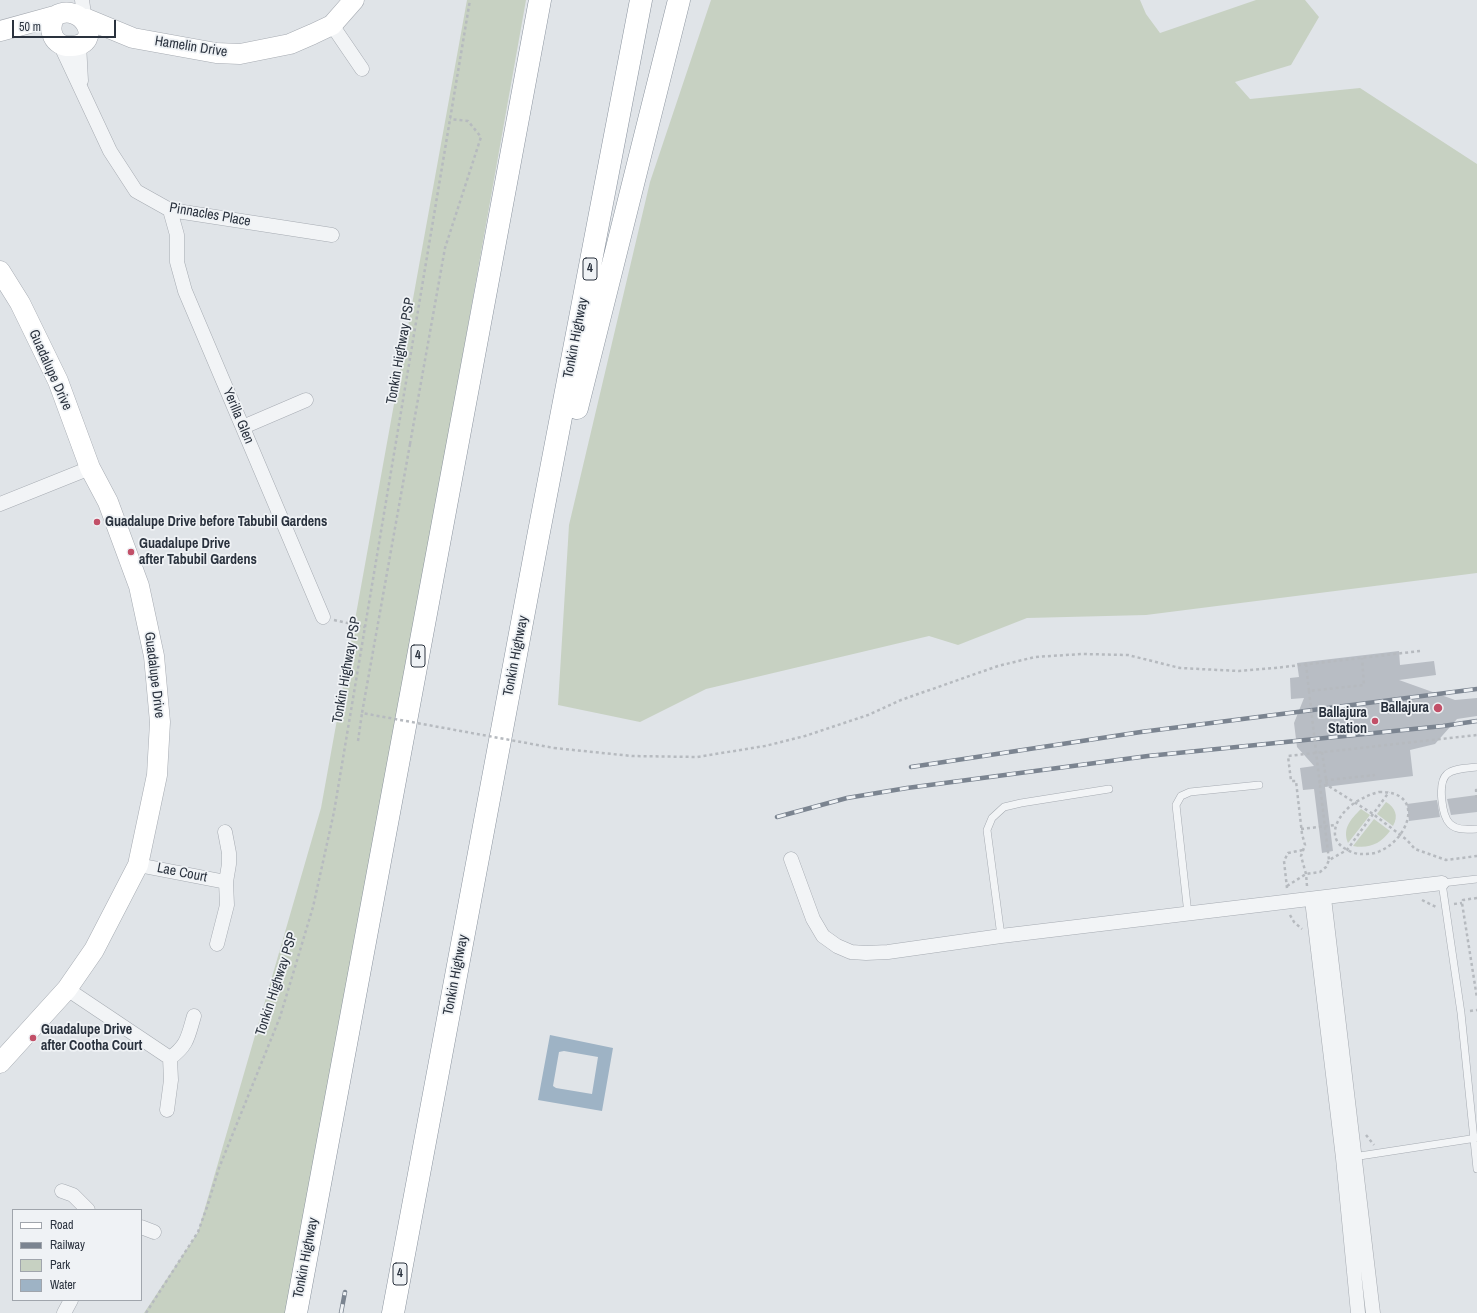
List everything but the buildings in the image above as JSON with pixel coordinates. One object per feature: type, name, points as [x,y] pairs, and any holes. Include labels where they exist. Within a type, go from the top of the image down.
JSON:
[{"type":"highway","points":[[520,104],[531,0]]},
{"type":"highway","name":"Tonkin Highway","points":[[296,1313],[540,0]]},
{"type":"highway","name":"Tonkin Highway","points":[[393,1313],[538,537],[641,0]]},
{"type":"highway","points":[[538,537],[578,403],[679,0]]},
{"type":"street","name":"Hamelin Drive","points":[[2,31],[76,28],[216,53],[240,54],[290,44],[313,34],[332,24],[354,0]]},
{"type":"street","name":"Hamelin Drive","points":[[2,31],[61,9]]},
{"type":"street","points":[[61,9],[73,9],[76,28],[51,28],[52,22],[61,9]]},
{"type":"street","points":[[332,24],[362,69]]},
{"type":"street","name":"Pinnacles Place","points":[[76,28],[82,89],[110,151],[136,191],[170,210],[332,235]]},
{"type":"street","name":"Pinnacles Place","points":[[76,28],[82,89]]},
{"type":"street","name":"Yerilla Glen","points":[[170,210],[177,235],[177,262],[184,291],[324,617]]},
{"type":"street","name":"Guadalupe Drive","points":[[0,272],[20,303],[58,382],[90,468],[108,502],[139,586],[154,656],[160,722],[157,775],[138,865],[94,950],[67,989],[0,1063]]},
{"type":"street","points":[[243,427],[306,400]]},
{"type":"street","points":[[0,504],[90,468]]},
{"type":"street","name":"Lae Court","points":[[217,944],[228,905],[226,882],[229,853],[225,832]]},
{"type":"street","points":[[791,859],[813,919],[822,936],[837,946],[851,952],[888,952],[1001,936],[1442,883]]},
{"type":"street","name":"Lae Court","points":[[138,865],[226,882]]},
{"type":"street","points":[[1318,899],[1349,1157],[1373,1313]]},
{"type":"street","points":[[67,989],[170,1058]]},
{"type":"street","points":[[170,1058],[183,1047],[186,1042],[194,1016]]},
{"type":"street","points":[[167,1110],[171,1080],[170,1058]]},
{"type":"street","points":[[1349,1157],[1358,1313]]},
{"type":"street","points":[[62,1191],[73,1195],[87,1209]]},
{"type":"street","points":[[64,1313],[70,1301]]},
{"type":"lane","points":[[1477,767],[1456,770],[1447,774],[1442,782],[1444,816],[1451,825],[1460,830],[1477,829]]},
{"type":"lane","points":[[1188,914],[1176,805],[1178,801],[1181,796],[1190,792],[1260,785]]},
{"type":"lane","points":[[1001,936],[987,830],[992,818],[1004,807],[1020,803],[1109,789]]},
{"type":"lane","points":[[1477,879],[1442,883],[1460,1013],[1475,1138],[1477,1169]]},
{"type":"lane","points":[[1349,1157],[1475,1138]]},
{"type":"path","name":"Tonkin Highway PSP","points":[[146,1313],[198,1232],[219,1168],[280,1016],[313,907],[334,812],[470,0]]},
{"type":"path","points":[[358,741],[445,248],[481,137],[468,121],[450,119]]},
{"type":"path","points":[[324,617],[365,627]]},
{"type":"path","points":[[362,713],[554,748],[632,756],[697,757],[765,746],[804,736],[868,715],[901,700],[998,666],[1035,657],[1082,654],[1128,655],[1180,668],[1239,671],[1420,651]]},
{"type":"path","points":[[1309,691],[1364,685],[1362,658]]},
{"type":"path","points":[[1287,886],[1306,874],[1320,872],[1326,867],[1329,860],[1306,664]]},
{"type":"path","points":[[1318,899],[1307,892],[1306,874],[1301,856],[1305,845],[1301,829],[1296,781],[1291,781],[1288,756],[1477,735]]},
{"type":"path","points":[[1322,752],[1327,785]]},
{"type":"path","points":[[1319,781],[1375,775]]},
{"type":"path","points":[[1320,786],[1327,785],[1355,802],[1400,835],[1415,849],[1446,860],[1477,856]]},
{"type":"path","points":[[1477,790],[1477,800]]},
{"type":"path","points":[[1379,792],[1389,792],[1398,795],[1406,801],[1409,812],[1400,835],[1388,847],[1379,852],[1360,854],[1347,850],[1340,845],[1336,839],[1336,825],[1346,810],[1355,802],[1379,792]]},
{"type":"path","points":[[1329,860],[1347,850],[1389,792]]},
{"type":"path","points":[[1301,829],[1336,825]]},
{"type":"path","points":[[1415,900],[1422,900],[1436,907],[1462,903],[1463,900],[1477,898]]},
{"type":"path","points":[[1462,903],[1477,998]]},
{"type":"path","points":[[1363,1131],[1375,1146],[1376,1154]]},
{"type":"green space","points":[[467,0],[526,0],[292,1313],[144,1313],[198,1232],[321,808]]},
{"type":"green space","points":[[711,0],[1140,0],[1146,14],[1160,33],[1256,0],[1305,0],[1319,17],[1291,65],[1235,82],[1250,99],[1360,88],[1477,164],[1477,573],[1146,615],[1027,618],[958,645],[929,636],[706,689],[640,722],[558,705],[569,525],[650,182]]},
{"type":"green space","points":[[1386,802],[1392,806],[1396,815],[1393,826],[1377,814]]},
{"type":"green space","points":[[1361,809],[1370,815],[1348,843],[1346,833],[1348,824]]},
{"type":"green space","points":[[1374,819],[1390,831],[1386,836],[1374,844],[1364,847],[1353,846]]},
{"type":"water","points":[[550,1035],[613,1048],[602,1111],[538,1100]],"holes":[[[564,1051],[598,1057],[592,1094],[556,1088],[553,1086],[559,1052]]]},
{"type":"railway","points":[[911,767],[1141,732],[1477,689]]},
{"type":"railway","points":[[777,817],[847,798],[907,788],[1148,756],[1443,726],[1477,721]]},
{"type":"railway","points":[[341,1313],[345,1292]]},
{"type":"place","name":"Guadalupe Drive before Tabubil Gardens","points":[[97,522]]},
{"type":"place","name":"Guadalupe Drive after Tabubil Gardens","points":[[131,552]]},
{"type":"place","name":"Ballajura","points":[[1438,708]]},
{"type":"place","name":"Ballajura Station","points":[[1375,721]]},
{"type":"place","name":"Guadalupe Drive after Cootha Court","points":[[33,1038]]}]
